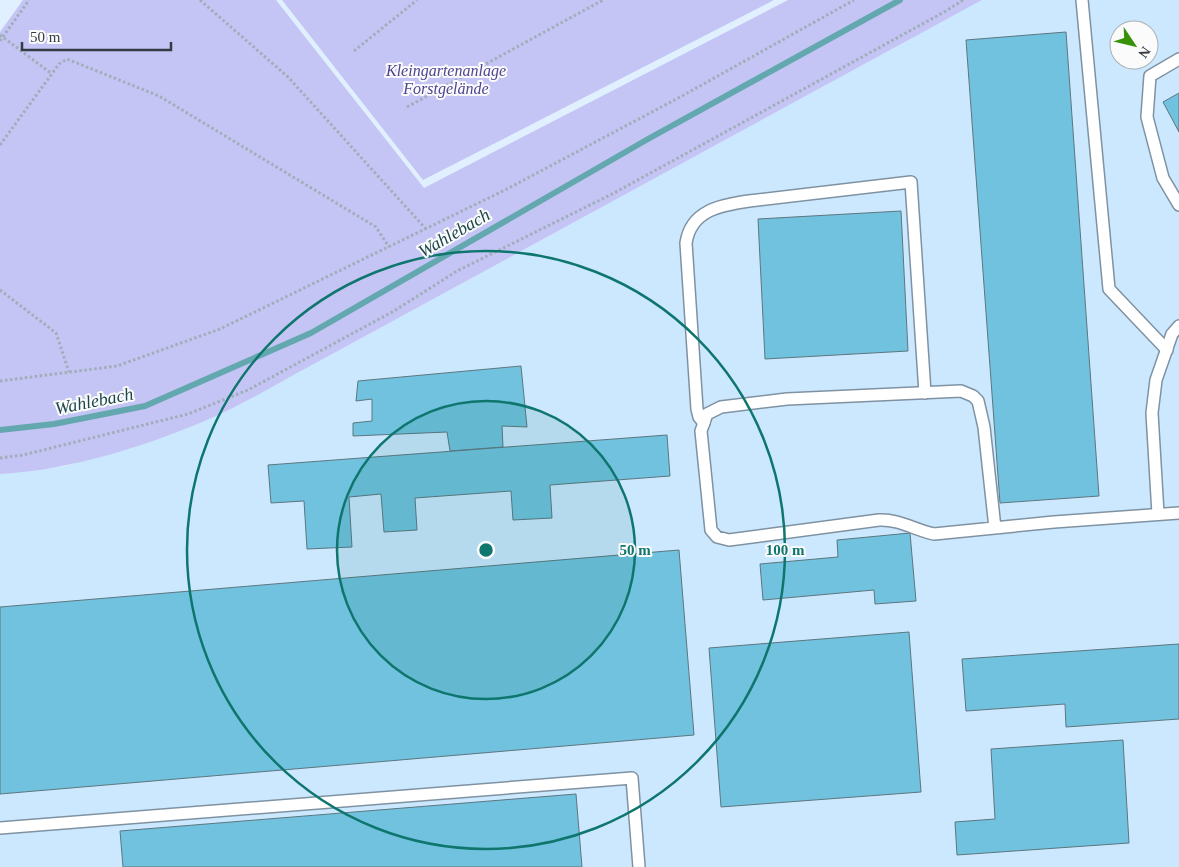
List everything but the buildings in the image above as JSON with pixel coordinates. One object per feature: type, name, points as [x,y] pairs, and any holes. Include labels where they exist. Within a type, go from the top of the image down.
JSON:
[{"type":"lane","points":[[1082,0],[1108,289],[1167,350]]},
{"type":"lane","points":[[1179,59],[1150,76],[1147,117],[1163,178],[1179,205]]},
{"type":"lane","points":[[704,422],[698,418],[697,409],[686,243],[687,233],[693,223],[704,213],[730,204],[749,201],[911,182],[925,393]]},
{"type":"lane","points":[[1158,514],[1152,413],[1156,380],[1172,334],[1179,326]]},
{"type":"lane","points":[[995,528],[984,427],[978,401],[973,396],[961,391],[787,399],[721,407],[707,414],[701,431],[711,530],[717,537],[729,540],[891,520],[922,532],[934,534],[1179,513]]},
{"type":"lane","points":[[0,828],[632,778],[638,867]]},
{"type":"path","points":[[30,0],[1,38],[52,74]]},
{"type":"path","points":[[200,0],[288,77],[426,229]]},
{"type":"path","points":[[354,51],[417,0]]},
{"type":"path","points":[[407,107],[603,0]]},
{"type":"path","points":[[0,380],[116,366],[220,329],[506,190],[682,96],[854,0]]},
{"type":"path","points":[[0,458],[23,455],[188,414],[248,390],[394,311],[458,271],[614,193],[946,12],[964,0]]},
{"type":"path","points":[[0,145],[52,74],[67,59],[159,96],[376,227],[389,247]]},
{"type":"path","points":[[0,290],[56,333],[69,372]]},
{"type":"shaded area","points":[[982,0],[1179,0],[1179,867],[0,867],[0,474],[65,466],[131,448],[217,415]]},
{"type":"green space","points":[[23,0],[276,0],[424,188],[788,0],[982,0],[227,411],[165,437],[83,462],[28,472],[0,474],[0,32]]},
{"type":"green space","name":"Kleingartenanlage Forstgelände","points":[[282,0],[774,0],[423,180]]},
{"type":"waterway","name":"Wahlebach","points":[[0,430],[54,424],[145,406],[311,333],[648,139],[900,0]]}]
